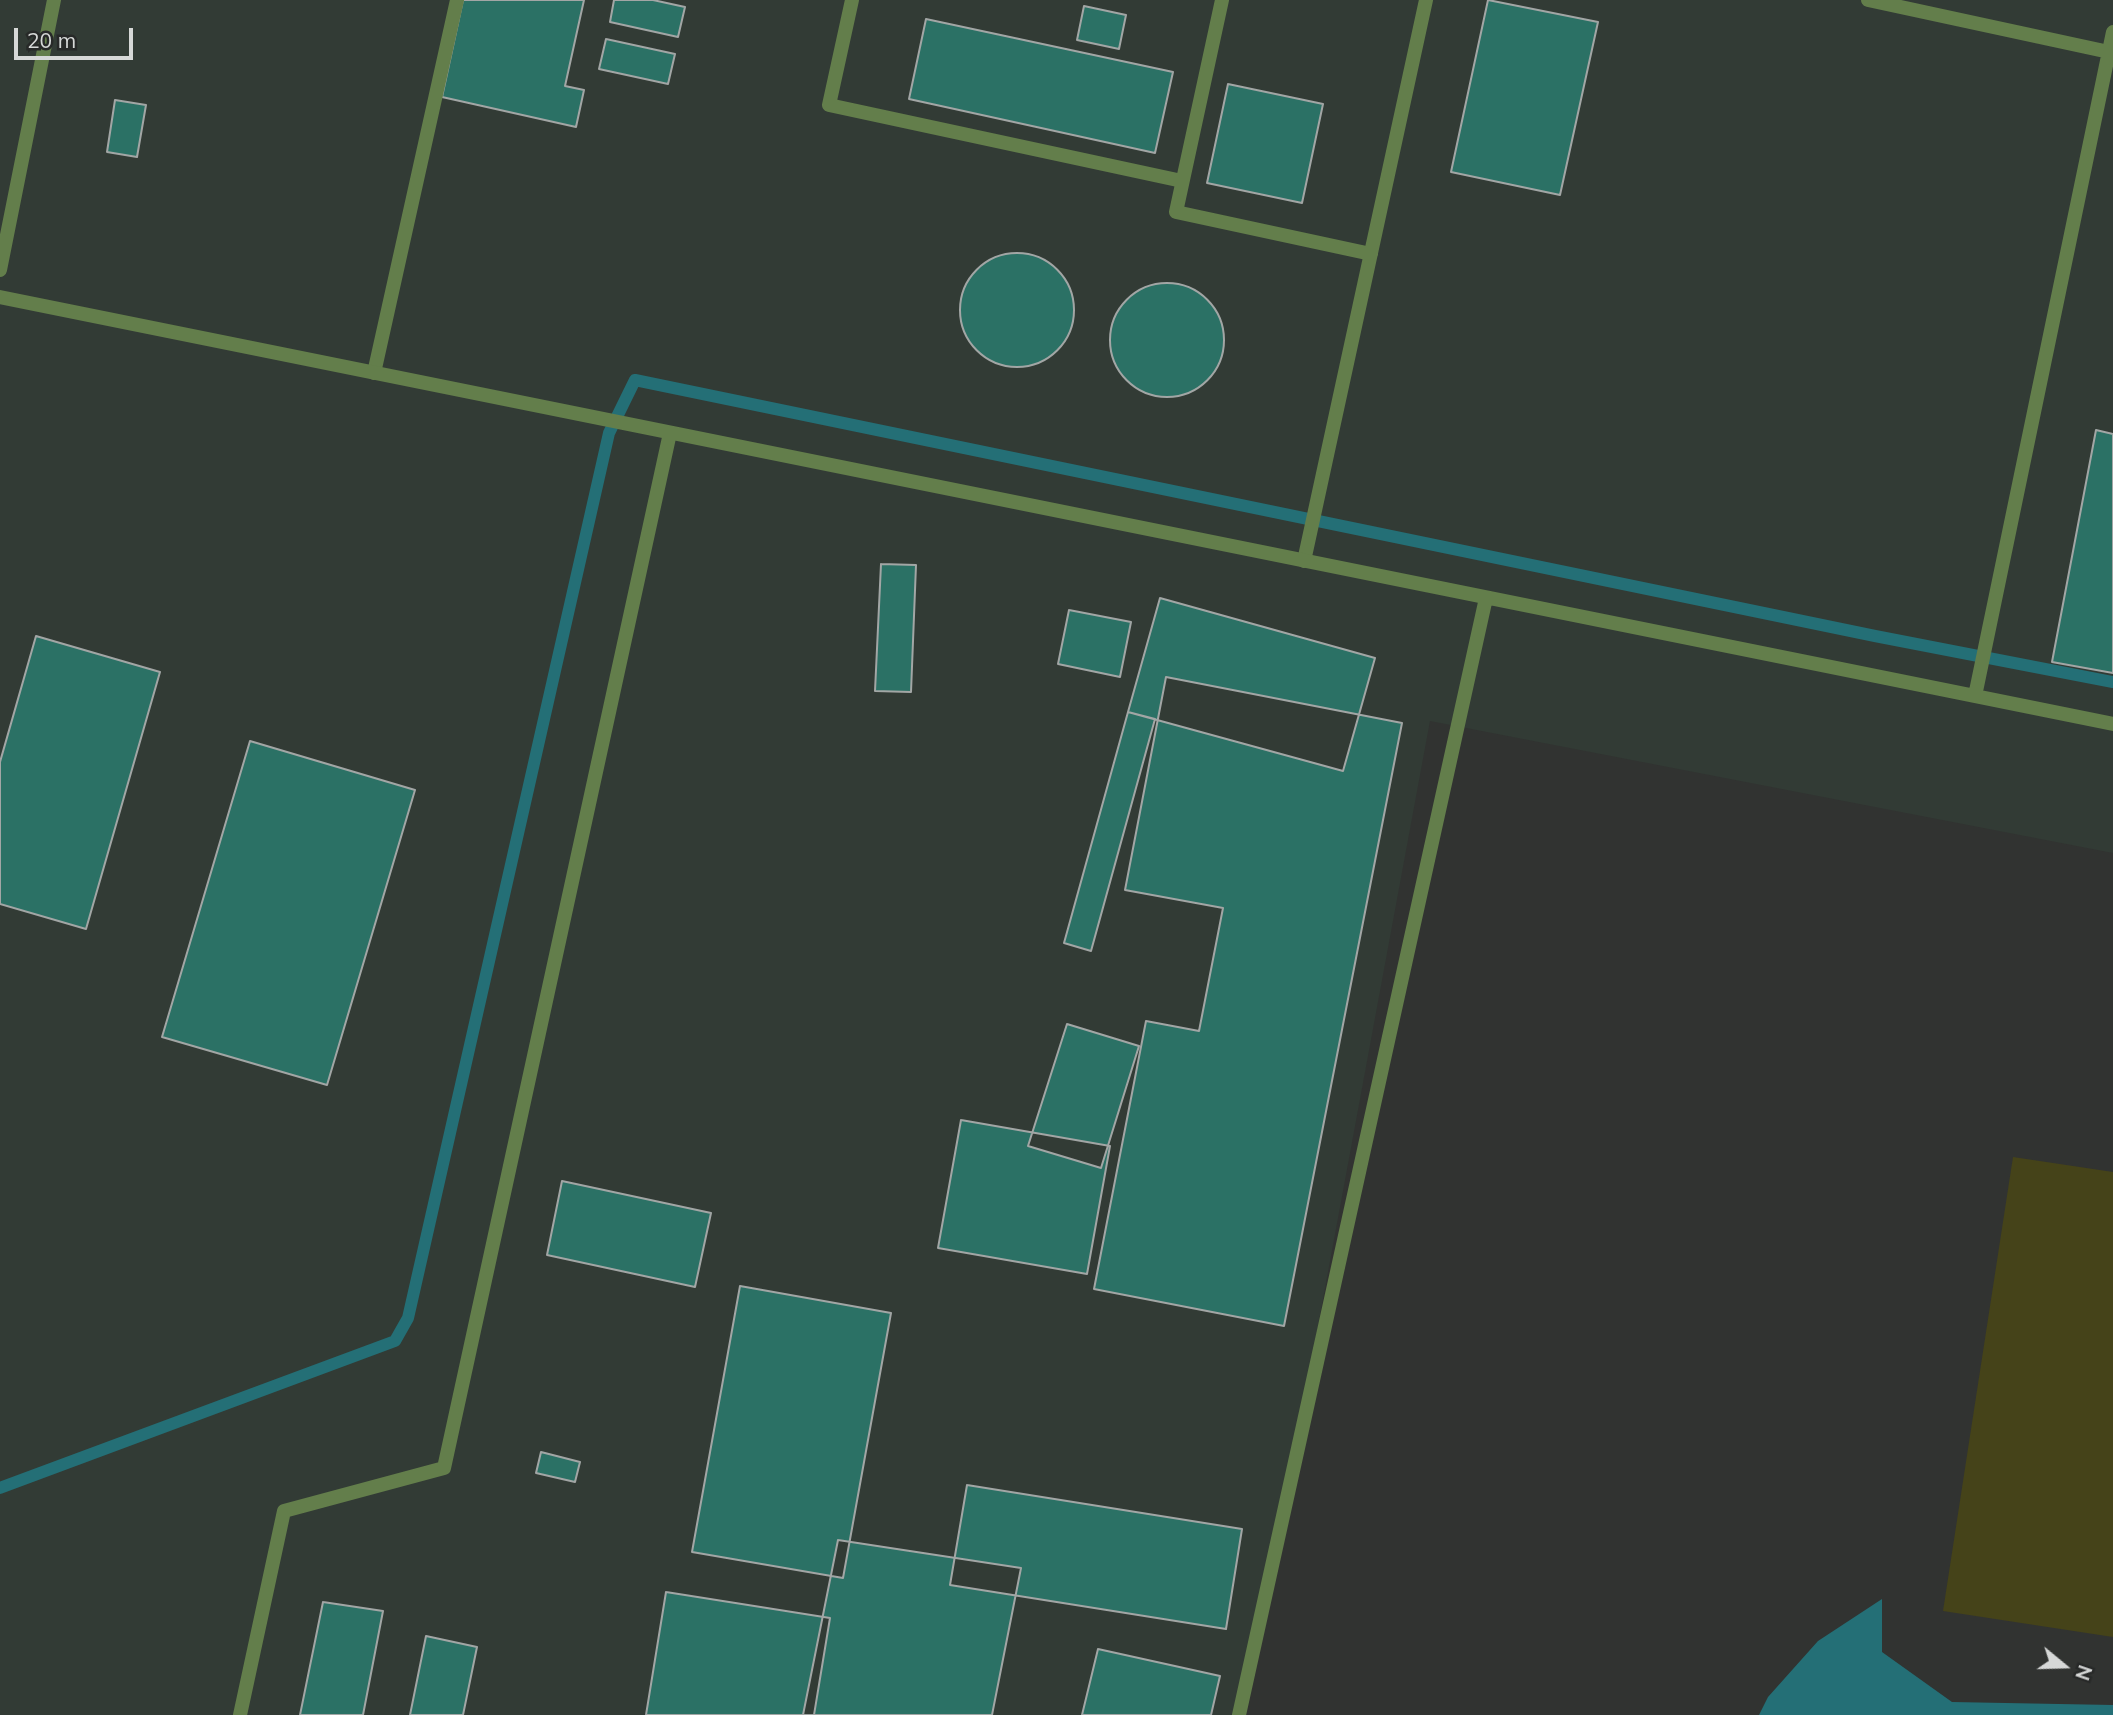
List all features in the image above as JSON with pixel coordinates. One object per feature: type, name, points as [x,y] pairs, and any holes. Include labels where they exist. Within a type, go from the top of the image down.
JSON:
[{"type":"street","points":[[0,270],[54,0]]},
{"type":"street","points":[[374,373],[457,0]]},
{"type":"street","points":[[852,0],[829,105],[1182,181]]},
{"type":"street","points":[[1222,0],[1176,212],[1371,254]]},
{"type":"street","points":[[1304,561],[1426,0]]},
{"type":"street","points":[[1868,0],[2109,52]]},
{"type":"street","points":[[1975,696],[2113,32]]},
{"type":"street","points":[[0,297],[2113,724]]},
{"type":"street","points":[[240,1715],[284,1511],[444,1468],[670,433]]},
{"type":"street","points":[[1239,1715],[1486,598]]},
{"type":"shaded area","points":[[0,0],[2113,0],[2113,853],[1430,721],[1246,1715],[0,1715]]},
{"type":"shaded area","points":[[2013,1157],[2113,1172],[2113,1637],[1943,1611]]},
{"type":"water","points":[[1882,1599],[1882,1652],[1952,1702],[2113,1705],[2113,1715],[1759,1715],[1768,1697],[1818,1641]]},
{"type":"building","points":[[463,0],[584,0],[565,86],[584,90],[576,127],[442,97]]},
{"type":"building","points":[[614,0],[653,0],[685,7],[678,37],[610,22]]},
{"type":"building","points":[[1488,0],[1598,22],[1560,195],[1451,172]]},
{"type":"building","points":[[1084,6],[1126,15],[1119,49],[1077,40]]},
{"type":"building","points":[[926,19],[1173,72],[1155,153],[909,99]]},
{"type":"building","points":[[606,39],[675,54],[668,84],[599,69]]},
{"type":"building","points":[[1228,84],[1323,104],[1302,203],[1207,183]]},
{"type":"building","points":[[115,100],[146,105],[137,157],[107,152]]},
{"type":"building","points":[[1017,253],[1039,257],[1058,269],[1070,288],[1074,310],[1070,332],[1058,351],[1039,363],[1017,367],[995,363],[976,351],[964,332],[960,310],[964,288],[976,269],[995,257]]},
{"type":"building","points":[[1167,283],[1189,287],[1199,292],[1215,308],[1220,318],[1224,340],[1220,362],[1215,372],[1199,388],[1189,393],[1167,397],[1145,393],[1135,388],[1119,372],[1114,362],[1110,340],[1114,318],[1119,308],[1135,292],[1145,287]]},
{"type":"building","points":[[2096,430],[2113,434],[2113,673],[2052,662]]},
{"type":"building","points":[[881,564],[916,565],[911,692],[875,691]]},
{"type":"building","points":[[1160,598],[1375,658],[1343,771],[1128,712]]},
{"type":"building","points":[[1069,610],[1131,622],[1120,677],[1058,664]]},
{"type":"building","points":[[36,636],[160,672],[86,929],[0,904],[0,762]]},
{"type":"building","points":[[1166,677],[1402,723],[1284,1326],[1094,1289],[1146,1021],[1199,1031],[1223,908],[1125,890]]},
{"type":"building","points":[[1128,712],[1155,719],[1091,951],[1064,943]]},
{"type":"building","points":[[250,741],[415,790],[327,1085],[162,1037]]},
{"type":"building","points":[[1067,1024],[1139,1046],[1101,1168],[1028,1146]]},
{"type":"building","points":[[961,1120],[1110,1146],[1087,1274],[938,1248]]},
{"type":"building","points":[[562,1181],[711,1213],[695,1287],[547,1255]]},
{"type":"building","points":[[740,1286],[891,1313],[843,1578],[692,1552]]},
{"type":"building","points":[[541,1452],[580,1462],[575,1482],[536,1473]]},
{"type":"building","points":[[967,1485],[1242,1529],[1226,1629],[950,1585]]},
{"type":"building","points":[[838,1540],[1021,1568],[992,1715],[803,1715]]},
{"type":"building","points":[[666,1592],[830,1618],[814,1715],[646,1715]]},
{"type":"building","points":[[323,1602],[383,1611],[363,1715],[300,1715]]},
{"type":"building","points":[[426,1636],[477,1647],[463,1715],[410,1715]]},
{"type":"building","points":[[1098,1649],[1220,1676],[1211,1715],[1082,1715]]},
{"type":"waterway","points":[[0,1488],[395,1341],[408,1318],[609,433],[635,380],[1875,636],[2113,682]]}]
